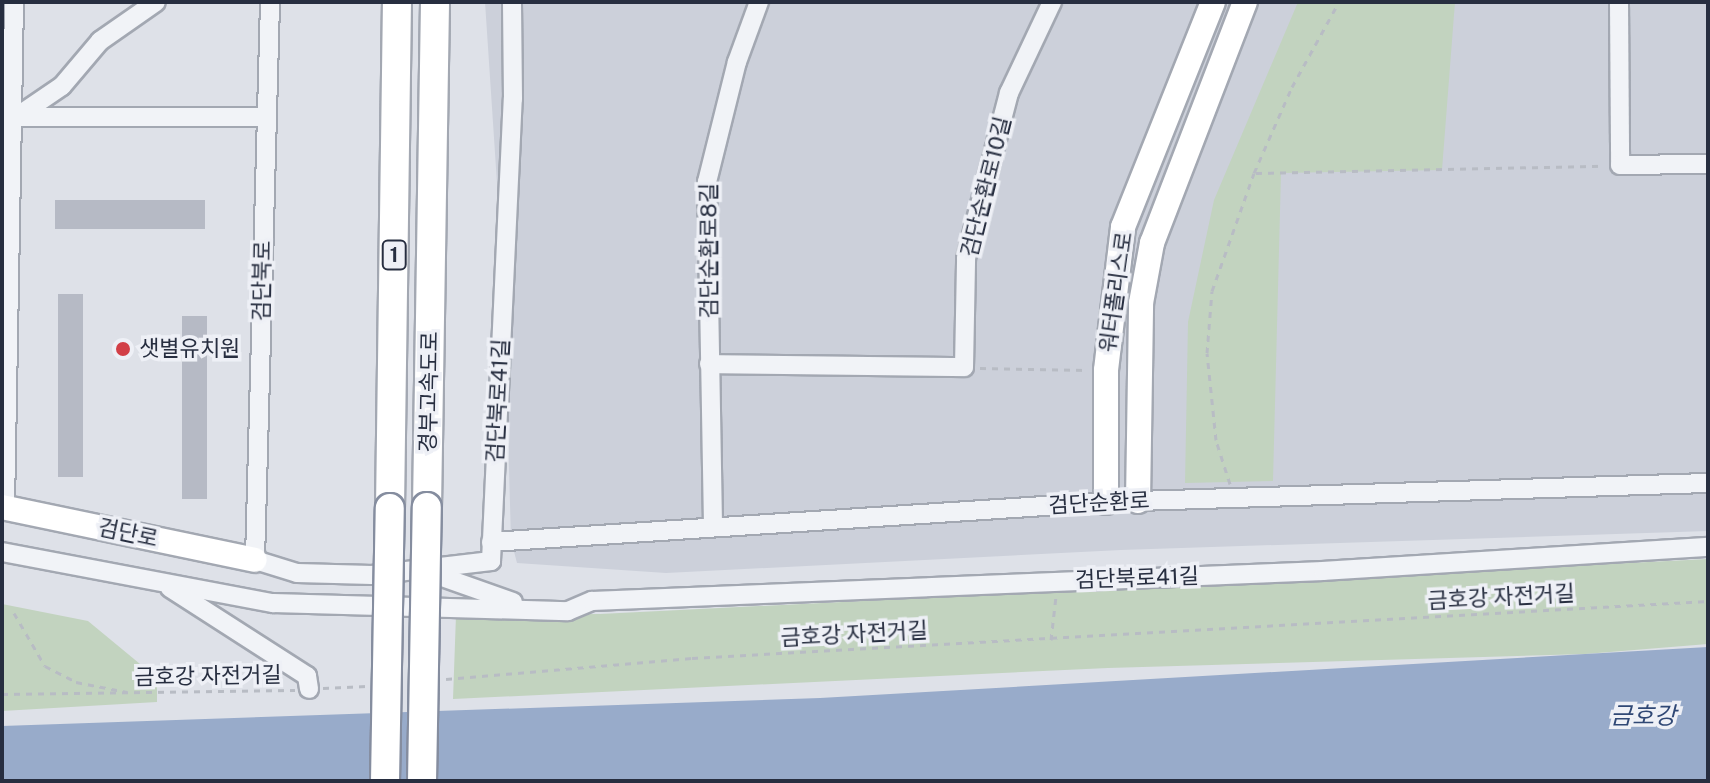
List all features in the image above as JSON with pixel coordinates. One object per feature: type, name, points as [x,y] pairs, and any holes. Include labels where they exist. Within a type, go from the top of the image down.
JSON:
[{"type":"highway","name":"경부고속도로","points":[[385,781],[397,2]]},
{"type":"highway","name":"경부고속도로","points":[[422,781],[435,2]]},
{"type":"main road","name":"워터폴리스로","points":[[1106,502],[1106,370],[1123,227],[1213,2]]},
{"type":"main road","name":"워터폴리스로","points":[[1138,501],[1140,316],[1152,243],[1245,2]]},
{"type":"main road","name":"검단로","points":[[4,507],[255,560]]},
{"type":"street","points":[[4,507],[7,118],[14,2]]},
{"type":"street","points":[[7,118],[62,86],[100,41],[156,2]]},
{"type":"street","name":"검단북로","points":[[255,560],[270,2]]},
{"type":"street","name":"검단북로41길","points":[[491,542],[513,99],[512,2]]},
{"type":"street","name":"검단순환로8길","points":[[713,525],[707,182],[737,62],[759,2]]},
{"type":"street","name":"검단순환로10길","points":[[964,367],[966,258],[1009,93],[1052,2]]},
{"type":"street","points":[[1619,2],[1620,165],[1708,164]]},
{"type":"street","points":[[7,118],[266,117]]},
{"type":"street","points":[[709,364],[964,367]]},
{"type":"street","name":"검단순환로","points":[[491,542],[713,525],[1106,502],[1708,483]]},
{"type":"street","points":[[255,560],[297,573],[372,575],[491,561],[491,542]]},
{"type":"street","name":"검단북로41길","points":[[528,607],[568,611],[592,601],[1058,582],[1708,547]]},
{"type":"street","points":[[2,552],[273,603],[528,607]]},
{"type":"street","points":[[421,569],[528,607]]},
{"type":"street","points":[[161,582],[307,676],[309,689]]},
{"type":"path","points":[[1235,499],[1216,440],[1207,353],[1212,291],[1254,173],[1292,87],[1339,2]]},
{"type":"path","points":[[1254,173],[1620,165]]},
{"type":"path","points":[[964,367],[1106,370]]},
{"type":"path","points":[[1051,640],[1058,582]]},
{"type":"path","name":"금호강 자전거길","points":[[439,679],[692,658],[1708,601]]},
{"type":"path","points":[[14,613],[45,666],[76,682],[135,694]]},
{"type":"path","name":"금호강 자전거길","points":[[2,694],[135,694],[376,685]]},
{"type":"shaded area","points":[[485,2],[1708,2],[1708,531],[1121,550],[666,573],[517,563],[511,540],[504,289]]},
{"type":"green space","points":[[1298,2],[1455,2],[1442,170],[1281,173],[1273,481],[1185,483],[1188,322],[1214,200]]},
{"type":"green space","points":[[1708,559],[1708,644],[1585,654],[1108,668],[453,699],[456,615],[600,614]]},
{"type":"green space","points":[[2,604],[88,621],[157,678],[157,702],[2,711]]},
{"type":"water","name":"금호강","points":[[1708,647],[1708,781],[2,781],[2,726],[820,698]]},
{"type":"building","points":[[55,200],[205,200],[205,229],[55,229]]},
{"type":"building","points":[[58,294],[83,294],[83,477],[58,477]]},
{"type":"building","points":[[182,316],[207,316],[207,499],[182,499]]},
{"type":"place","name":"샛별유치원","points":[[123,349]]}]
